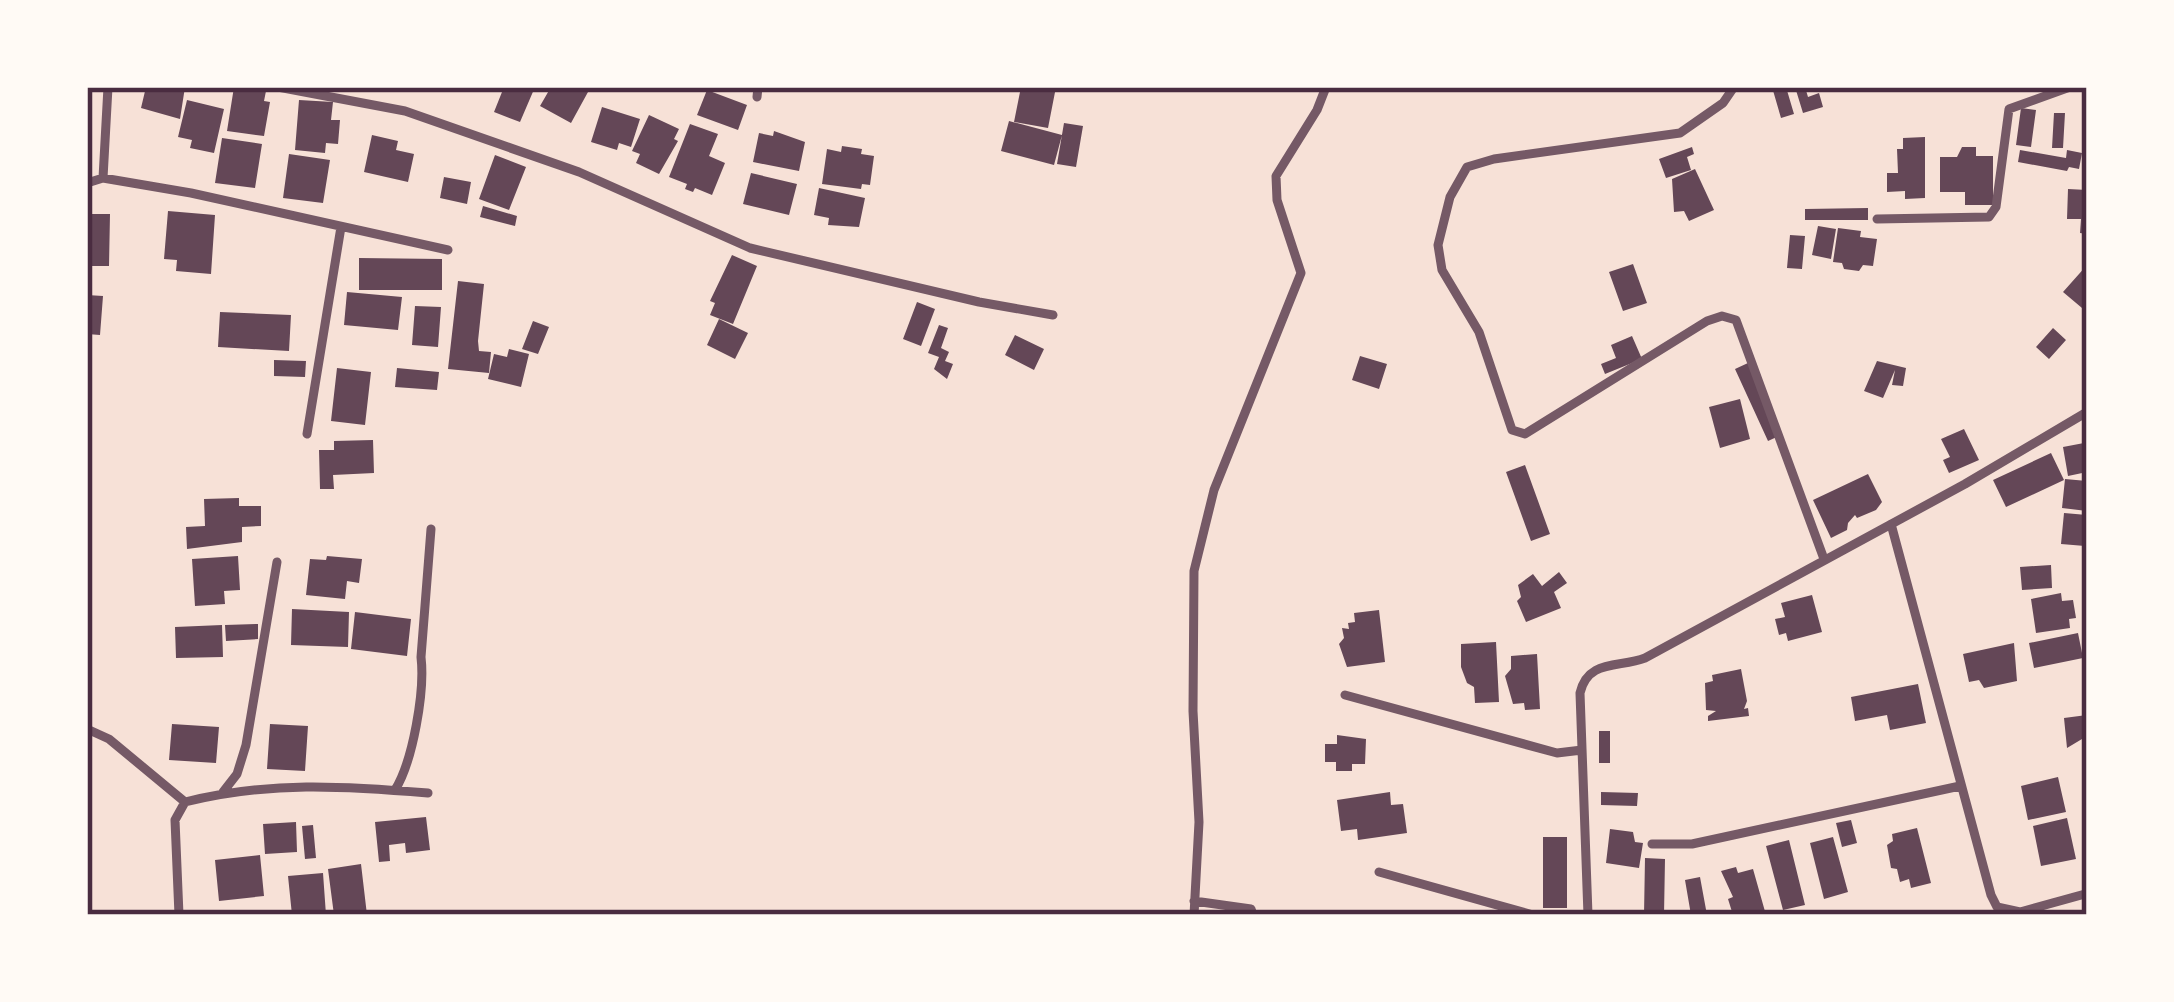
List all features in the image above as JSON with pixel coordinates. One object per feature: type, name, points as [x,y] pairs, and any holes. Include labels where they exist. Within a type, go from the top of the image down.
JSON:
[{"type":"street","points":[[103,178],[108,87]]},
{"type":"street","points":[[278,87],[405,111],[579,172],[749,248],[1053,315]]},
{"type":"street","points":[[1194,915],[1199,822],[1193,711],[1194,571],[1214,490],[1301,273],[1277,200],[1276,176],[1326,87]]},
{"type":"street","points":[[1734,87],[1723,103],[1680,133],[1494,159],[1467,167],[1450,197],[1438,245],[1442,270],[1479,332],[1512,430],[1526,434],[1707,321],[1722,316],[1736,320],[1824,559]]},
{"type":"street","points":[[1877,219],[1989,217],[1996,207],[2009,109],[2069,87]]},
{"type":"street","points":[[87,183],[103,178],[191,193],[448,250]]},
{"type":"street","points":[[308,434],[340,227]]},
{"type":"street","points":[[1588,915],[1580,693],[1588,675],[1604,664],[1620,666],[1645,658],[2087,412]]},
{"type":"street","points":[[1891,524],[1983,876],[1997,907],[2007,913],[2087,895]]},
{"type":"street","points":[[395,790],[406,769],[423,676],[431,529]]},
{"type":"street","points":[[224,792],[237,774],[246,745],[278,562]]},
{"type":"street","points":[[1345,695],[1557,753],[1582,750]]},
{"type":"street","points":[[87,729],[109,740],[185,802]]},
{"type":"street","points":[[179,915],[175,820],[185,802],[224,792],[298,784],[428,793]]},
{"type":"street","points":[[1652,844],[1692,844],[1960,786]]},
{"type":"street","points":[[1379,872],[1533,915]]},
{"type":"street","points":[[1194,902],[1251,909],[1253,915]]},
{"type":"building","points":[[146,87],[185,87],[180,119],[141,108]]},
{"type":"building","points":[[234,87],[266,91],[264,101],[270,102],[264,136],[227,131]]},
{"type":"building","points":[[504,87],[535,87],[520,122],[494,112]]},
{"type":"building","points":[[551,87],[579,87],[588,92],[571,123],[540,106]]},
{"type":"building","points":[[1021,87],[1056,87],[1048,128],[1014,122]]},
{"type":"building","points":[[1772,87],[1786,87],[1794,114],[1781,118]]},
{"type":"building","points":[[1795,87],[1805,87],[1808,97],[1819,93],[1823,107],[1803,113]]},
{"type":"building","points":[[707,90],[747,105],[738,130],[697,115]]},
{"type":"building","points":[[187,100],[224,109],[214,153],[190,148],[192,140],[178,137]]},
{"type":"building","points":[[299,100],[333,102],[331,120],[340,120],[338,144],[326,143],[325,153],[295,150]]},
{"type":"building","points":[[602,107],[640,119],[631,147],[619,143],[617,150],[591,142]]},
{"type":"building","points":[[2021,108],[2036,110],[2031,147],[2016,145]]},
{"type":"building","points":[[2054,113],[2065,113],[2063,148],[2052,148]]},
{"type":"building","points":[[649,115],[679,129],[674,139],[678,141],[659,174],[636,163],[640,154],[632,151]]},
{"type":"building","points":[[1009,121],[1062,135],[1054,165],[1001,151]]},
{"type":"building","points":[[1064,123],[1083,126],[1076,167],[1057,164]]},
{"type":"building","points":[[690,124],[718,134],[709,156],[725,163],[712,195],[685,189],[687,184],[669,177]]},
{"type":"building","points":[[774,131],[805,142],[799,171],[753,162],[759,133],[773,136]]},
{"type":"building","points":[[372,135],[398,141],[396,150],[414,154],[408,182],[364,172]]},
{"type":"building","points":[[1925,137],[1925,198],[1905,199],[1905,191],[1887,192],[1887,173],[1898,173],[1897,149],[1903,149],[1903,138]]},
{"type":"building","points":[[222,138],[262,144],[255,188],[215,183]]},
{"type":"building","points":[[842,146],[874,156],[870,185],[862,184],[861,189],[822,184],[827,149],[841,152]]},
{"type":"building","points":[[1692,147],[1694,154],[1687,157],[1691,170],[1666,178],[1659,159]]},
{"type":"building","points":[[1962,147],[1976,147],[1976,156],[1993,156],[1993,205],[1965,205],[1965,192],[1940,192],[1940,157],[1957,157]]},
{"type":"building","points":[[2020,150],[2066,158],[2067,150],[2082,153],[2079,169],[2069,167],[2067,171],[2018,162]]},
{"type":"building","points":[[289,154],[330,160],[323,203],[283,198]]},
{"type":"building","points":[[495,155],[526,167],[509,210],[479,199]]},
{"type":"building","points":[[1695,169],[1714,210],[1689,221],[1684,211],[1674,212],[1672,179]]},
{"type":"building","points":[[751,173],[797,184],[789,215],[743,204]]},
{"type":"building","points":[[444,177],[471,182],[467,204],[440,198]]},
{"type":"building","points":[[819,188],[865,198],[859,227],[828,225],[829,218],[814,215]]},
{"type":"building","points":[[2068,189],[2087,190],[2087,234],[2080,233],[2081,219],[2067,219]]},
{"type":"building","points":[[483,206],[517,216],[515,226],[480,217]]},
{"type":"building","points":[[1868,208],[1868,220],[1805,220],[1805,209]]},
{"type":"building","points":[[168,211],[215,215],[211,274],[176,271],[177,260],[164,259]]},
{"type":"building","points":[[87,214],[110,214],[109,266],[87,266]]},
{"type":"building","points":[[1818,226],[1836,229],[1831,259],[1812,255]]},
{"type":"building","points":[[1838,228],[1877,239],[1873,266],[1863,265],[1859,271],[1833,262]]},
{"type":"building","points":[[1790,235],[1805,236],[1802,269],[1787,268]]},
{"type":"building","points":[[732,255],[757,266],[733,324],[710,315],[715,303],[710,301]]},
{"type":"building","points":[[359,258],[442,259],[442,290],[359,290]]},
{"type":"building","points":[[1633,264],[1647,303],[1623,311],[1609,272]]},
{"type":"building","points":[[2087,265],[2087,302],[2082,308],[2063,292]]},
{"type":"building","points":[[458,281],[484,284],[478,341],[479,351],[491,352],[489,373],[448,369]]},
{"type":"building","points":[[347,292],[402,297],[398,330],[344,325]]},
{"type":"building","points":[[87,295],[103,296],[100,335],[87,334]]},
{"type":"building","points":[[917,302],[935,309],[921,346],[903,339]]},
{"type":"building","points":[[415,306],[441,307],[438,347],[412,345]]},
{"type":"building","points":[[220,312],[291,315],[289,351],[218,347]]},
{"type":"building","points":[[719,319],[748,333],[735,359],[707,345]]},
{"type":"building","points":[[533,321],[549,327],[538,354],[522,349]]},
{"type":"building","points":[[939,325],[948,328],[941,348],[949,352],[945,361],[953,364],[947,379],[934,369],[939,357],[928,353]]},
{"type":"building","points":[[2053,328],[2066,340],[2049,359],[2036,347]]},
{"type":"building","points":[[1015,335],[1044,349],[1034,370],[1005,355]]},
{"type":"building","points":[[1632,336],[1642,359],[1605,374],[1601,364],[1616,358],[1611,345]]},
{"type":"building","points":[[509,349],[529,354],[521,387],[488,379],[494,354],[507,357]]},
{"type":"building","points":[[1360,356],[1387,364],[1379,389],[1352,380]]},
{"type":"building","points":[[274,360],[306,361],[305,377],[274,376]]},
{"type":"building","points":[[1877,361],[1906,368],[1903,386],[1892,385],[1895,370],[1883,398],[1864,391]]},
{"type":"building","points":[[1748,363],[1781,435],[1768,441],[1735,369]]},
{"type":"building","points":[[337,368],[371,372],[365,425],[331,421]]},
{"type":"building","points":[[397,368],[439,372],[437,390],[395,387]]},
{"type":"building","points":[[1740,399],[1750,439],[1720,448],[1709,407]]},
{"type":"building","points":[[1964,429],[1979,460],[1949,473],[1943,460],[1950,457],[1941,439]]},
{"type":"building","points":[[373,440],[374,473],[333,475],[334,489],[320,489],[319,450],[334,450],[334,441]]},
{"type":"building","points":[[2084,443],[2087,472],[2068,476],[2063,447]]},
{"type":"building","points":[[2051,453],[2064,480],[2006,507],[1993,480]]},
{"type":"building","points":[[1525,465],[1550,534],[1531,541],[1506,472]]},
{"type":"building","points":[[1868,474],[1882,502],[1876,510],[1855,515],[1847,530],[1831,538],[1813,500]]},
{"type":"building","points":[[2065,479],[2087,481],[2087,511],[2062,508]]},
{"type":"building","points":[[239,498],[239,506],[261,506],[261,526],[242,527],[242,542],[187,549],[186,527],[205,526],[204,499]]},
{"type":"building","points":[[2064,513],[2087,515],[2085,546],[2061,544]]},
{"type":"building","points":[[238,556],[240,590],[224,591],[225,604],[195,606],[192,559]]},
{"type":"building","points":[[327,556],[362,559],[359,583],[347,581],[345,599],[306,595],[310,559],[326,560]]},
{"type":"building","points":[[2051,565],[2052,588],[2022,590],[2020,567]]},
{"type":"building","points":[[1559,572],[1567,583],[1554,592],[1561,608],[1526,622],[1517,601],[1521,597],[1518,585],[1533,574],[1542,586]]},
{"type":"building","points":[[2061,593],[2062,601],[2073,600],[2076,618],[2069,619],[2070,628],[2036,633],[2031,599]]},
{"type":"building","points":[[1812,595],[1822,632],[1788,641],[1786,633],[1779,635],[1775,619],[1785,617],[1781,603]]},
{"type":"building","points":[[292,609],[349,612],[348,647],[291,645]]},
{"type":"building","points":[[1379,610],[1385,662],[1347,667],[1339,644],[1344,638],[1342,628],[1349,629],[1348,623],[1355,622],[1354,613]]},
{"type":"building","points":[[355,612],[411,619],[407,656],[351,649]]},
{"type":"building","points":[[258,624],[258,639],[226,641],[225,625]]},
{"type":"building","points":[[222,625],[223,657],[176,658],[175,627]]},
{"type":"building","points":[[2078,633],[2083,658],[2034,668],[2029,643]]},
{"type":"building","points":[[1496,642],[1499,702],[1475,703],[1474,687],[1467,683],[1461,667],[1461,644]]},
{"type":"building","points":[[2014,643],[2017,681],[1984,688],[1979,680],[1969,682],[1963,654]]},
{"type":"building","points":[[1537,654],[1540,709],[1525,710],[1524,703],[1513,704],[1505,676],[1511,669],[1511,656]]},
{"type":"building","points":[[1741,669],[1744,709],[1748,708],[1749,716],[1708,721],[1716,711],[1706,710],[1705,683],[1713,681],[1712,675]]},
{"type":"building","points":[[1918,684],[1926,723],[1890,730],[1887,715],[1855,721],[1851,697]]},
{"type":"building","points":[[2087,715],[2087,736],[2067,748],[2064,718]]},
{"type":"building","points":[[172,724],[219,727],[216,763],[169,760]]},
{"type":"building","points":[[270,724],[308,726],[305,771],[267,769]]},
{"type":"building","points":[[1599,731],[1610,731],[1610,763],[1599,763]]},
{"type":"building","points":[[1337,735],[1366,739],[1365,764],[1352,764],[1352,771],[1336,771],[1336,762],[1325,762],[1325,744],[1337,744]]},
{"type":"building","points":[[2058,777],[2066,812],[2028,820],[2021,786]]},
{"type":"building","points":[[1390,792],[1391,805],[1403,804],[1407,833],[1358,840],[1357,829],[1341,831],[1337,800]]},
{"type":"building","points":[[1601,792],[1638,793],[1637,806],[1601,805]]},
{"type":"building","points":[[426,817],[430,850],[406,853],[405,843],[389,845],[390,861],[379,862],[375,822]]},
{"type":"building","points":[[2067,818],[2076,859],[2041,866],[2033,826]]},
{"type":"building","points":[[1851,820],[1857,843],[1842,847],[1836,823]]},
{"type":"building","points":[[296,822],[297,852],[265,854],[263,824]]},
{"type":"building","points":[[313,825],[316,858],[305,859],[302,826]]},
{"type":"building","points":[[1917,828],[1931,883],[1911,888],[1909,879],[1900,882],[1897,869],[1891,868],[1887,845],[1893,841],[1892,834]]},
{"type":"building","points":[[1610,829],[1633,832],[1635,842],[1643,843],[1639,868],[1606,863]]},
{"type":"building","points":[[1543,837],[1567,837],[1567,908],[1543,908]]},
{"type":"building","points":[[1833,837],[1848,892],[1824,899],[1810,843]]},
{"type":"building","points":[[1789,840],[1805,905],[1783,910],[1766,846]]},
{"type":"building","points":[[260,855],[264,896],[219,901],[215,860]]},
{"type":"building","points":[[1645,858],[1665,859],[1664,915],[1644,915]]},
{"type":"building","points":[[361,864],[367,915],[334,915],[328,869]]},
{"type":"building","points":[[1736,867],[1738,873],[1753,869],[1766,915],[1733,915],[1728,899],[1733,897],[1721,871]]},
{"type":"building","points":[[323,873],[326,915],[292,915],[288,876]]},
{"type":"building","points":[[1700,877],[1707,915],[1691,915],[1685,880]]}]
